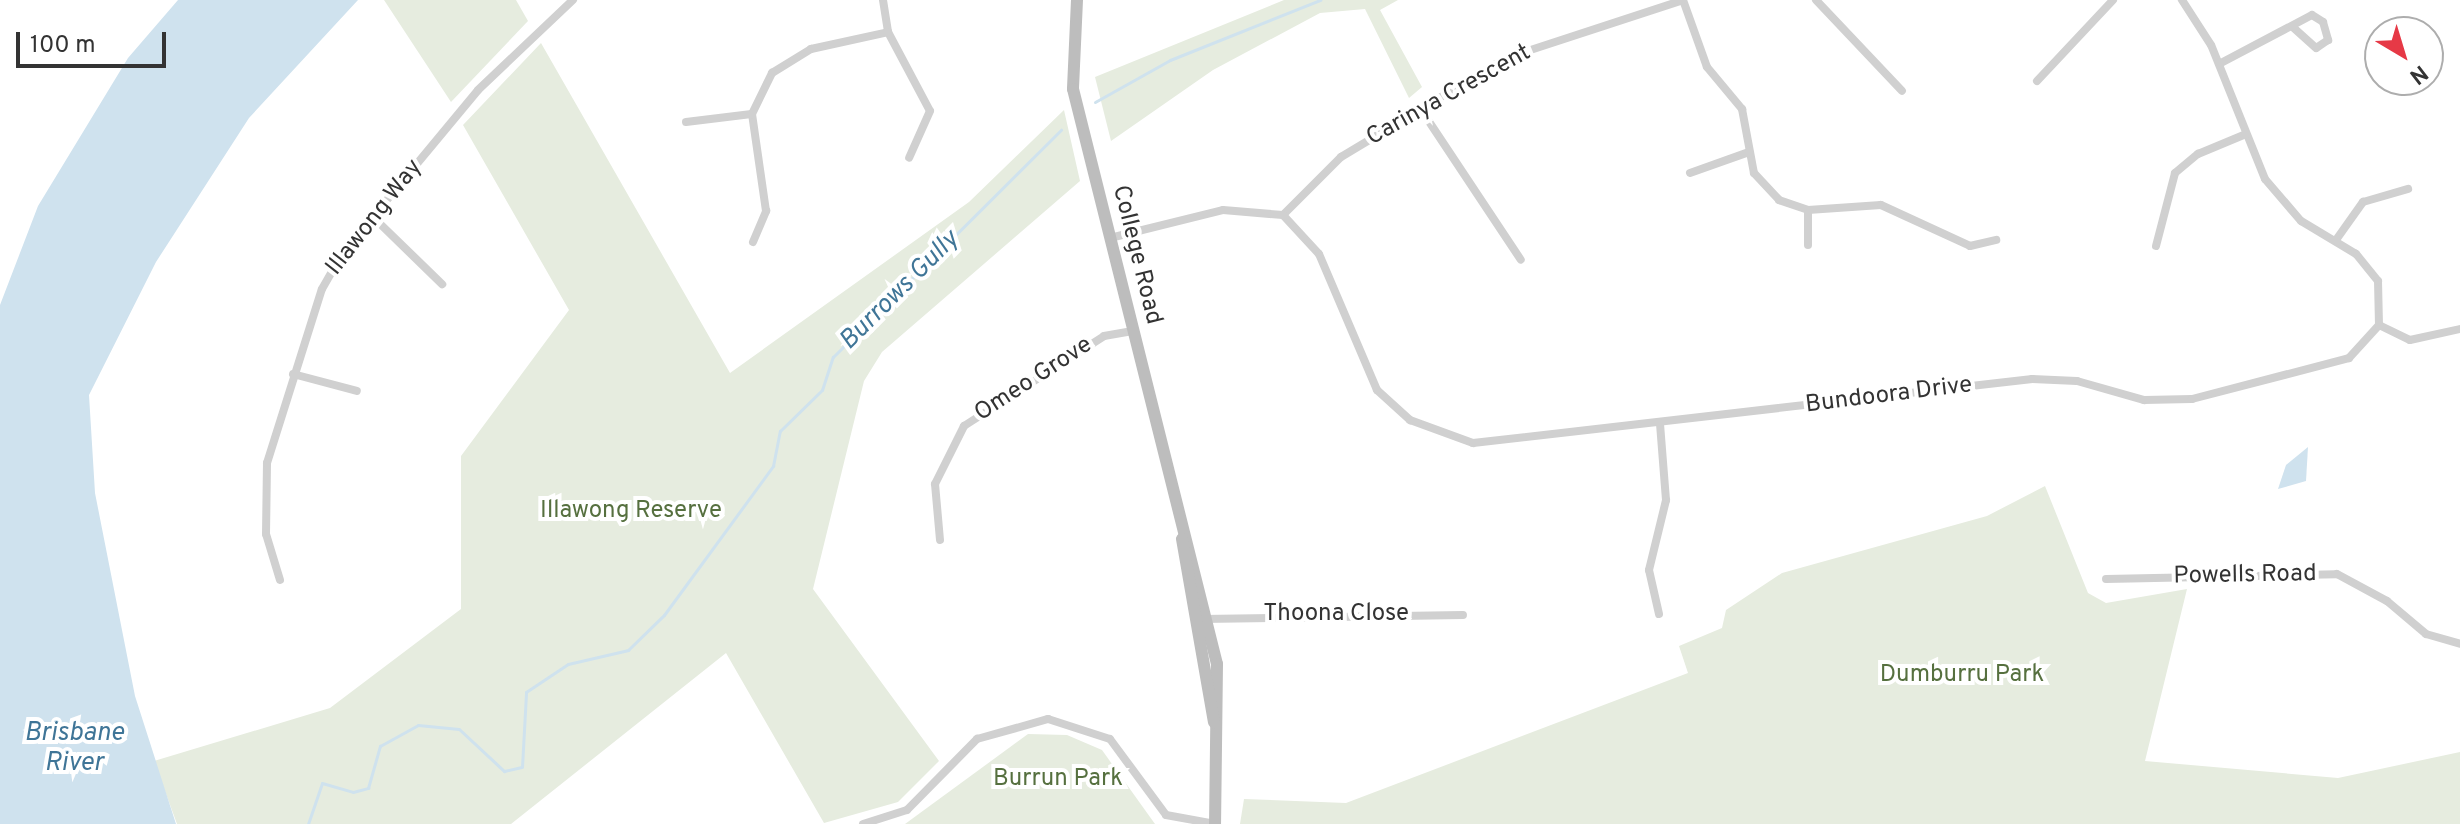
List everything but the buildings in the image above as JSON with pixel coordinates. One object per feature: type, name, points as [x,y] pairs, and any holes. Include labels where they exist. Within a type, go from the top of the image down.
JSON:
[{"type":"main road","name":"College Road","points":[[1077,0],[1073,89],[1180,519],[1221,699],[1215,824]]},
{"type":"street","name":"Illawong Way","points":[[280,580],[263,493],[293,374],[322,289],[372,216],[504,60],[573,0]]},
{"type":"street","points":[[883,0],[888,32],[930,111],[909,158]]},
{"type":"street","points":[[1683,0],[1707,67],[1742,109],[1749,152],[1767,190],[1808,210],[1881,205],[1970,246],[1996,240]]},
{"type":"street","name":"Carinya Crescent","points":[[1283,215],[1319,173],[1420,108],[1506,58],[1683,0]]},
{"type":"street","points":[[1818,0],[1902,91]]},
{"type":"street","points":[[2037,81],[2113,0]]},
{"type":"street","points":[[2182,0],[2219,64],[2246,134],[2281,202],[2336,240],[2378,281],[2379,325],[2410,340],[2460,329]]},
{"type":"street","points":[[2219,64],[2315,15],[2328,40],[2316,48],[2293,27]]},
{"type":"street","points":[[753,242],[766,211],[752,114],[787,58],[888,32]]},
{"type":"street","points":[[1420,108],[1521,260]]},
{"type":"street","points":[[686,122],[752,114]]},
{"type":"street","points":[[2156,246],[2175,173],[2198,154],[2246,134]]},
{"type":"street","points":[[1690,173],[1749,152]]},
{"type":"street","points":[[2336,240],[2363,202],[2408,189]]},
{"type":"street","points":[[1110,238],[1223,210],[1283,215]]},
{"type":"street","points":[[1808,210],[1808,245]]},
{"type":"street","name":"Bundoora Drive","points":[[1283,215],[1319,254],[1372,382],[1410,420],[1473,443],[2032,379],[2077,381],[2144,400],[2192,399],[2349,358],[2379,325]]},
{"type":"street","points":[[372,216],[442,284]]},
{"type":"street","name":"Omeo Grove","points":[[940,540],[935,484],[964,426],[1104,336],[1133,331]]},
{"type":"street","points":[[293,374],[357,391]]},
{"type":"street","points":[[1659,614],[1649,570],[1667,479],[1660,423]]},
{"type":"street","name":"Powells Road","points":[[2106,579],[2337,574],[2387,601],[2426,634],[2460,644]]},
{"type":"street","name":"Thoona Close","points":[[1203,618],[1463,615]]},
{"type":"street","points":[[863,824],[914,805],[977,739],[1048,719],[1110,739],[1166,815],[1215,824]]},
{"type":"green space","points":[[384,0],[516,0],[528,21],[451,102]]},
{"type":"green space","points":[[1284,0],[1398,0],[1380,10],[1422,87],[1409,98],[1365,9],[1320,13],[1213,70],[1111,141],[1095,77]]},
{"type":"green space","name":"Illawong Reserve","points":[[541,43],[730,373],[969,202],[1064,110],[1080,181],[882,352],[864,381],[813,589],[939,761],[898,802],[824,823],[726,653],[511,824],[177,824],[154,761],[330,708],[461,609],[461,456],[569,310],[463,125]]},
{"type":"green space","name":"Dumburru Park","points":[[2045,486],[2088,593],[2106,603],[2187,589],[2145,761],[2338,778],[2460,752],[2460,824],[1240,824],[1244,799],[1346,803],[1688,673],[1679,646],[1722,628],[1726,610],[1782,573],[1987,516]]},
{"type":"green space","name":"Burrun Park","points":[[1028,734],[1067,735],[1102,750],[1155,824],[905,824]]},
{"type":"water","name":"Brisbane River","points":[[178,0],[358,0],[249,118],[156,262],[89,395],[95,493],[135,696],[176,824],[0,824],[0,305],[38,206],[128,58]]},
{"type":"water","points":[[2308,447],[2306,481],[2278,489],[2286,465]]},
{"type":"waterway","name":"Burrows Gully","points":[[1095,102],[1170,60],[1320,0]]},
{"type":"waterway","name":"Burrows Gully","points":[[308,824],[322,783],[353,792],[368,788],[380,746],[418,725],[459,729],[504,771],[522,767],[526,692],[568,664],[628,650],[664,615],[773,466],[780,431],[822,390],[833,357],[1061,130]]}]
